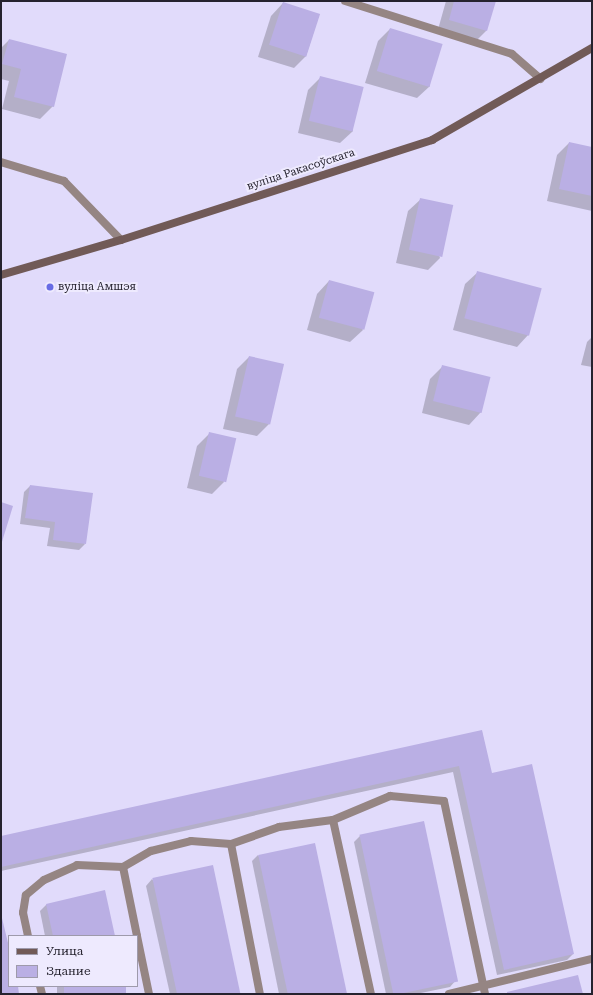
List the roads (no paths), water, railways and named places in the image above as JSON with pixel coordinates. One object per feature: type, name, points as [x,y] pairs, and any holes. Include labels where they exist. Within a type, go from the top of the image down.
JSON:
[{"type":"street","points":[[345,1],[512,54],[541,79]]},
{"type":"street","name":"вуліца Ракасоўскага","points":[[1,275],[121,240],[432,140],[541,79],[592,48]]},
{"type":"street","points":[[1,162],[64,181],[121,240]]},
{"type":"street","points":[[28,935],[23,914],[26,895],[44,880],[78,865],[123,866],[151,851],[191,841],[231,844],[279,827],[333,820],[390,796],[444,801],[484,990]]},
{"type":"street","points":[[333,820],[371,994]]},
{"type":"street","points":[[231,844],[260,994]]},
{"type":"street","points":[[123,866],[137,935]]},
{"type":"street","points":[[138,941],[149,994]]},
{"type":"street","points":[[449,994],[484,990],[592,959]]},
{"type":"place","name":"вуліца Амшэя","points":[[50,287]]}]
